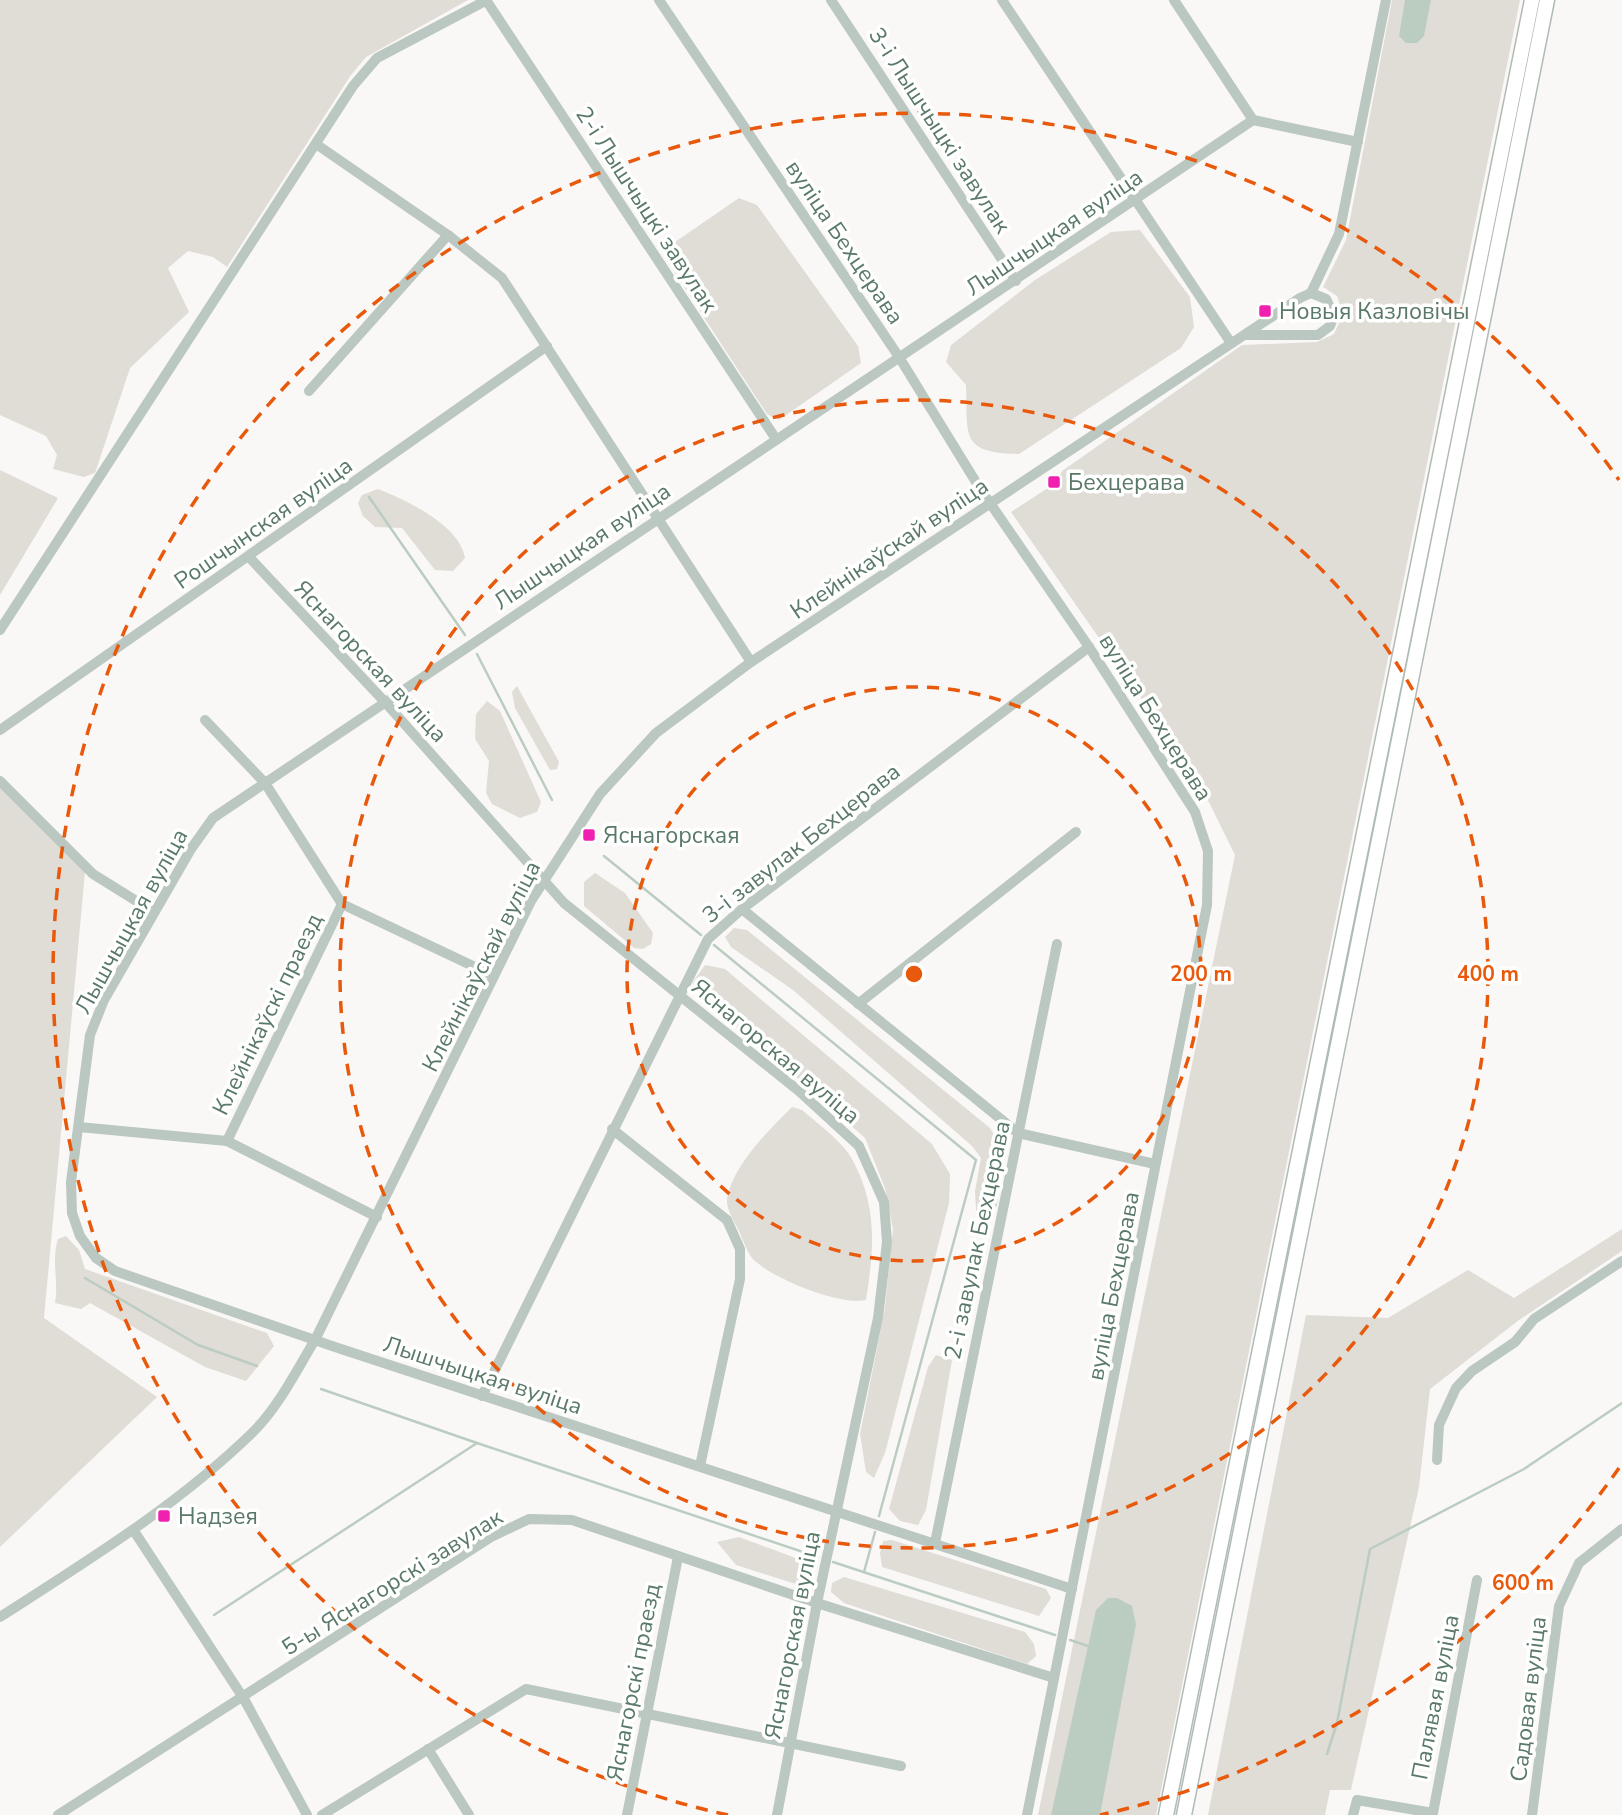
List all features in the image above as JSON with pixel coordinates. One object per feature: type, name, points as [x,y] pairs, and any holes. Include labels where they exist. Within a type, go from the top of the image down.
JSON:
[{"type":"highway","points":[[1166,1815],[1532,0]]},
{"type":"highway","points":[[1184,1815],[1547,0]]},
{"type":"street","points":[[0,630],[353,86],[377,58],[486,0]]},
{"type":"street","name":"2-і Лышчыцкі завулак","points":[[486,0],[776,439]]},
{"type":"street","name":"вуліца Бехцерава","points":[[659,0],[898,357],[991,504],[1089,647],[1195,812],[1208,851],[1207,905],[1027,1815]]},
{"type":"street","name":"3-і Лышчыцкі завулак","points":[[831,0],[1016,281]]},
{"type":"street","points":[[1002,0],[1231,343]]},
{"type":"street","points":[[1174,0],[1253,120],[1358,142]]},
{"type":"street","points":[[1244,335],[1318,335],[1325,331],[1334,316],[1326,299],[1311,293],[1339,234],[1386,0]]},
{"type":"street","name":"Лышчыцкая вуліца","points":[[1072,1589],[482,1396],[115,1271],[96,1258],[80,1236],[72,1213],[71,1182],[90,1035],[104,1000],[154,912],[213,818],[1253,120]]},
{"type":"street","points":[[316,144],[449,234],[502,278],[751,662]]},
{"type":"street","points":[[309,391],[449,234]]},
{"type":"street","name":"Клейнікаўскай вуліца","points":[[0,1617],[134,1531],[253,1432],[280,1397],[315,1340],[543,881],[600,794],[656,733],[751,662],[1231,343],[1311,293]]},
{"type":"street","name":"Рошчынская вуліца","points":[[0,730],[547,346]]},
{"type":"street","name":"Яснагорская вуліца","points":[[249,557],[384,701],[564,903],[799,1091],[859,1146],[884,1202],[887,1242],[878,1318],[817,1603],[777,1815]]},
{"type":"street","name":"3-і завулак Бехцерава","points":[[482,1396],[708,939],[742,909],[1089,647]]},
{"type":"street","points":[[205,720],[265,783],[342,904],[494,976]]},
{"type":"street","points":[[0,781],[93,874],[154,912]]},
{"type":"street","points":[[858,1004],[1076,832]]},
{"type":"street","name":"Клейнікаўскі праезд","points":[[227,1141],[342,904]]},
{"type":"street","points":[[742,909],[1018,1133],[1155,1164]]},
{"type":"street","name":"2-і завулак Бехцерава","points":[[935,1543],[1057,944]]},
{"type":"street","points":[[79,1127],[227,1141],[377,1217]]},
{"type":"street","points":[[612,1129],[727,1220],[740,1250],[740,1279],[700,1466]]},
{"type":"street","points":[[1437,1460],[1439,1425],[1456,1388],[1472,1371],[1515,1342],[1534,1319],[1622,1261]]},
{"type":"street","name":"5-ы Яснагорскі завулак","points":[[58,1815],[244,1699],[491,1537],[529,1520],[572,1520],[817,1603],[1054,1678]]},
{"type":"street","name":"Садовая вуліца","points":[[1532,1815],[1559,1606],[1578,1563],[1622,1529]]},
{"type":"street","points":[[134,1531],[244,1699],[307,1815]]},
{"type":"street","name":"Яснагорскі праезд","points":[[627,1815],[677,1557]]},
{"type":"street","name":"Палявая вуліца","points":[[1353,1815],[1357,1800],[1436,1814],[1477,1580]]},
{"type":"street","points":[[322,1815],[526,1689],[901,1766]]},
{"type":"street","points":[[428,1749],[469,1815]]},
{"type":"shaded area","points":[[0,0],[468,0],[366,57],[351,75],[227,267],[213,257],[188,251],[168,268],[189,312],[130,368],[95,473],[84,477],[53,469],[57,455],[46,436],[0,415]]},
{"type":"shaded area","points":[[1392,0],[1520,0],[1156,1815],[1038,1815],[1235,855],[1197,778],[1011,512],[1057,482],[1062,471],[1242,345],[1317,342],[1334,334],[1343,314],[1337,296],[1323,287],[1346,240]]},
{"type":"shaded area","points":[[1405,0],[1431,0],[1424,36],[1417,43],[1406,43],[1399,36]]},
{"type":"shaded area","points":[[739,198],[757,205],[858,346],[861,363],[779,420],[767,414],[669,264],[675,242]]},
{"type":"shaded area","points":[[1140,230],[1190,297],[1194,327],[1181,348],[1019,454],[1000,453],[976,445],[968,429],[966,385],[946,362],[951,345],[1035,280],[1111,232]]},
{"type":"shaded area","points":[[0,470],[58,498],[0,595]]},
{"type":"shaded area","points":[[378,489],[417,507],[453,535],[465,558],[453,571],[435,570],[402,528],[375,527],[363,516],[358,503],[362,495]]},
{"type":"shaded area","points":[[517,686],[559,762],[557,769],[550,770],[515,708],[512,692]]},
{"type":"shaded area","points":[[487,701],[500,711],[541,802],[537,812],[520,818],[492,804],[486,793],[489,761],[475,739],[476,714]]},
{"type":"shaded area","points":[[0,783],[85,872],[44,1318],[157,1397],[0,1547]]},
{"type":"shaded area","points":[[595,873],[625,893],[653,933],[651,944],[643,949],[634,948],[584,906],[584,882]]},
{"type":"shaded area","points":[[734,928],[747,930],[990,1128],[1003,1150],[997,1206],[988,1216],[976,1211],[975,1191],[981,1158],[972,1146],[793,990],[731,947],[725,937]]},
{"type":"shaded area","points":[[705,965],[725,969],[932,1144],[950,1174],[949,1203],[885,1453],[874,1478],[866,1472],[860,1434],[885,1308],[893,1229],[885,1188],[865,1138],[699,996],[693,982]]},
{"type":"shaded area","points":[[792,1107],[802,1110],[836,1140],[852,1159],[860,1177],[872,1228],[866,1300],[854,1301],[823,1295],[789,1282],[761,1266],[750,1255],[729,1210],[727,1199],[736,1174],[753,1149]]},
{"type":"shaded area","points":[[1622,1229],[1622,1251],[1519,1320],[1430,1389],[1419,1487],[1351,1790],[1330,1790],[1325,1815],[1208,1815],[1306,1315],[1388,1318],[1468,1270],[1514,1298]]},
{"type":"shaded area","points":[[66,1236],[79,1250],[85,1269],[267,1333],[274,1346],[246,1381],[205,1367],[90,1303],[81,1309],[55,1303],[56,1247],[58,1239]]},
{"type":"shaded area","points":[[936,1355],[952,1360],[926,1510],[918,1525],[900,1521],[889,1509],[928,1367]]},
{"type":"shaded area","points":[[739,1537],[812,1564],[813,1576],[802,1586],[736,1565],[717,1542]]},
{"type":"shaded area","points":[[892,1540],[1046,1589],[1051,1598],[1039,1616],[882,1567],[880,1553],[883,1541]]},
{"type":"shaded area","points":[[844,1577],[1025,1632],[1034,1644],[1036,1656],[1027,1664],[844,1603],[831,1592],[832,1583]]},
{"type":"shaded area","points":[[1108,1598],[1117,1598],[1132,1606],[1136,1624],[1100,1815],[1051,1815],[1096,1610]]},
{"type":"waterway","points":[[369,497],[465,635]]},
{"type":"waterway","points":[[477,654],[552,800]]},
{"type":"waterway","points":[[604,856],[701,935]]},
{"type":"waterway","points":[[714,945],[976,1160],[879,1516]]},
{"type":"waterway","points":[[85,1278],[198,1345],[257,1366]]},
{"type":"waterway","points":[[321,1389],[477,1443]]},
{"type":"waterway","points":[[1327,1754],[1337,1723],[1370,1549],[1524,1469],[1622,1403]]},
{"type":"waterway","points":[[214,1615],[477,1443],[818,1557]]},
{"type":"waterway","points":[[864,1572],[875,1532]]},
{"type":"waterway","points":[[833,1562],[1055,1635]]},
{"type":"waterway","points":[[1070,1640],[1088,1646]]},
{"type":"place","name":"Новыя Казловічы","points":[[1265,311]]},
{"type":"place","name":"Бехцерава","points":[[1054,482]]},
{"type":"place","name":"Яснагорская","points":[[589,835]]},
{"type":"place","name":"Надзея","points":[[164,1516]]}]
